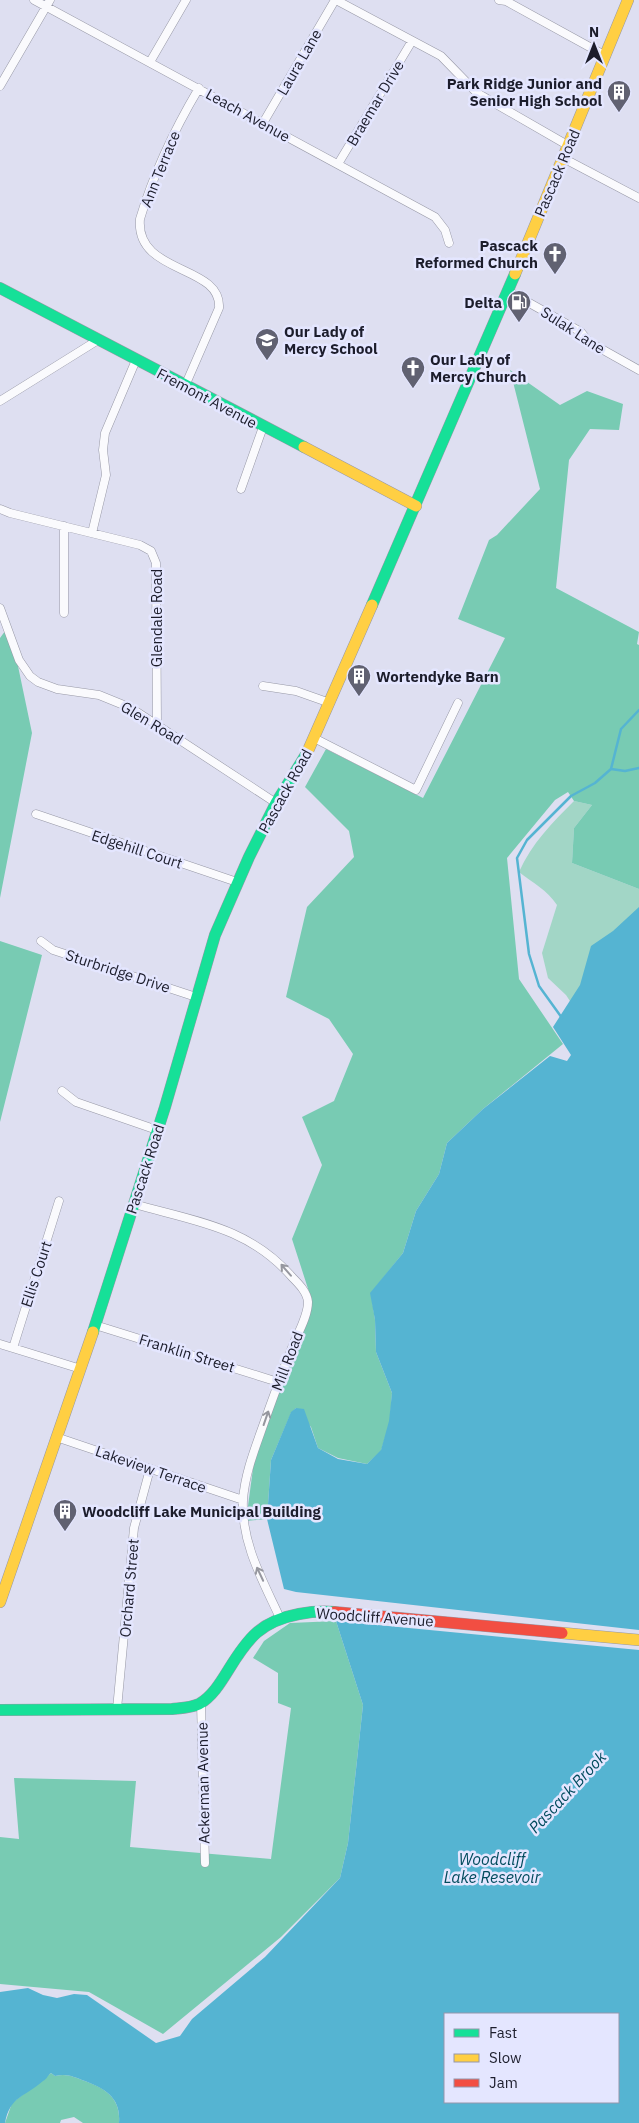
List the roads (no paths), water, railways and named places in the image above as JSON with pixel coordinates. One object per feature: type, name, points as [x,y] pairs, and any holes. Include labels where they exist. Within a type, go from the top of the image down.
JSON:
[{"type":"street","name":"Leach Avenue","points":[[34,0],[48,3],[150,62],[435,218],[445,230],[449,243]]},
{"type":"street","points":[[150,62],[186,0]]},
{"type":"street","points":[[336,0],[441,56],[466,82],[489,101],[569,146]]},
{"type":"street","name":"Laura Lane","points":[[263,123],[336,0]]},
{"type":"street","points":[[500,0],[506,1],[606,56]]},
{"type":"street","name":"Pascack Road","points":[[0,1602],[81,1369],[157,1130],[215,934],[276,803],[306,756],[330,703],[508,291],[628,0]]},
{"type":"street","points":[[0,86],[48,3]]},
{"type":"street","name":"Braemar Drive","points":[[338,164],[412,41]]},
{"type":"street","name":"Ann Terrace","points":[[185,386],[219,308],[218,295],[210,285],[154,255],[144,244],[139,227],[156,172],[174,133],[199,88]]},
{"type":"street","points":[[564,158],[639,198]]},
{"type":"street","name":"Fremont Avenue","points":[[0,288],[416,506]]},
{"type":"street","name":"Sulak Lane","points":[[508,291],[581,332],[589,342],[639,370]]},
{"type":"street","points":[[0,401],[98,340]]},
{"type":"street","points":[[92,533],[106,475],[103,440],[136,360]]},
{"type":"street","points":[[241,489],[263,427]]},
{"type":"street","name":"Glendale Road","points":[[0,509],[140,545],[151,551],[156,563],[157,724]]},
{"type":"street","points":[[64,526],[64,613]]},
{"type":"street","name":"Glen Road","points":[[0,608],[19,660],[30,676],[38,682],[57,689],[84,692],[118,702],[157,724],[276,803]]},
{"type":"street","points":[[263,686],[296,691],[330,703]]},
{"type":"street","points":[[314,738],[416,790],[458,704]]},
{"type":"street","name":"Edgehill Court","points":[[36,814],[238,882]]},
{"type":"street","name":"Sturbridge Drive","points":[[41,941],[53,950],[196,997]]},
{"type":"street","points":[[62,1091],[76,1102],[157,1130]]},
{"type":"street","name":"Ellis Court","points":[[12,1348],[60,1201]]},
{"type":"street","name":"Mill Road","points":[[134,1204],[239,1235],[269,1253],[304,1290],[307,1296],[307,1310],[278,1382],[250,1466],[243,1500],[244,1525],[250,1550],[280,1618]]},
{"type":"street","name":"Franklin Street","points":[[95,1325],[278,1382]]},
{"type":"street","points":[[0,1344],[81,1369]]},
{"type":"street","name":"Lakeview Terrace","points":[[58,1438],[243,1500]]},
{"type":"street","name":"Orchard Street","points":[[118,1709],[134,1528],[150,1469]]},
{"type":"street","name":"Woodcliff Avenue","points":[[201,1703],[212,1692],[252,1636],[270,1622],[303,1613],[327,1611],[639,1640]]},
{"type":"street","points":[[0,1710],[172,1709],[185,1708],[201,1703]]},
{"type":"street","name":"Ackerman Avenue","points":[[201,1703],[205,1863]]},
{"type":"water","points":[[639,907],[639,1630],[296,1592],[284,1589],[267,1519],[271,1460],[291,1412],[296,1408],[304,1409],[318,1448],[338,1459],[367,1464],[381,1450],[389,1421],[392,1393],[376,1352],[375,1320],[370,1293],[403,1253],[416,1211],[439,1174],[447,1143],[483,1109],[550,1056],[567,1061],[571,1055],[553,1027],[580,985],[591,946],[613,931]]},
{"type":"water","name":"Woodcliff Lake Resevoir","points":[[336,1621],[639,1650],[639,2123],[119,2123],[119,2114],[115,2101],[106,2091],[74,2077],[67,2075],[55,2076],[51,2073],[14,2102],[7,2114],[5,2123],[0,2123],[0,1992],[28,1988],[43,1995],[57,1998],[74,1994],[87,1995],[156,2043],[180,2036],[192,2019],[265,1957],[340,1878],[348,1843],[363,1705]]},
{"type":"waterway","name":"Pascack Brook","points":[[562,1018],[539,986],[529,954],[517,858],[527,840],[571,796],[595,783],[611,769],[621,729],[639,710]]},
{"type":"waterway","points":[[611,769],[625,771],[639,768]]},
{"type":"place","name":"Park Ridge Junior and Senior High School","points":[[619,113]]},
{"type":"place","name":"Pascack Reformed Church","points":[[555,275]]},
{"type":"place","name":"Delta","points":[[519,323]]},
{"type":"place","name":"Our Lady of Mercy School","points":[[267,361]]},
{"type":"place","name":"Our Lady of Mercy Church","points":[[413,389]]},
{"type":"place","name":"Wortendyke Barn","points":[[359,697]]},
{"type":"place","name":"Woodcliff Lake Municipal Building","points":[[65,1532]]}]
